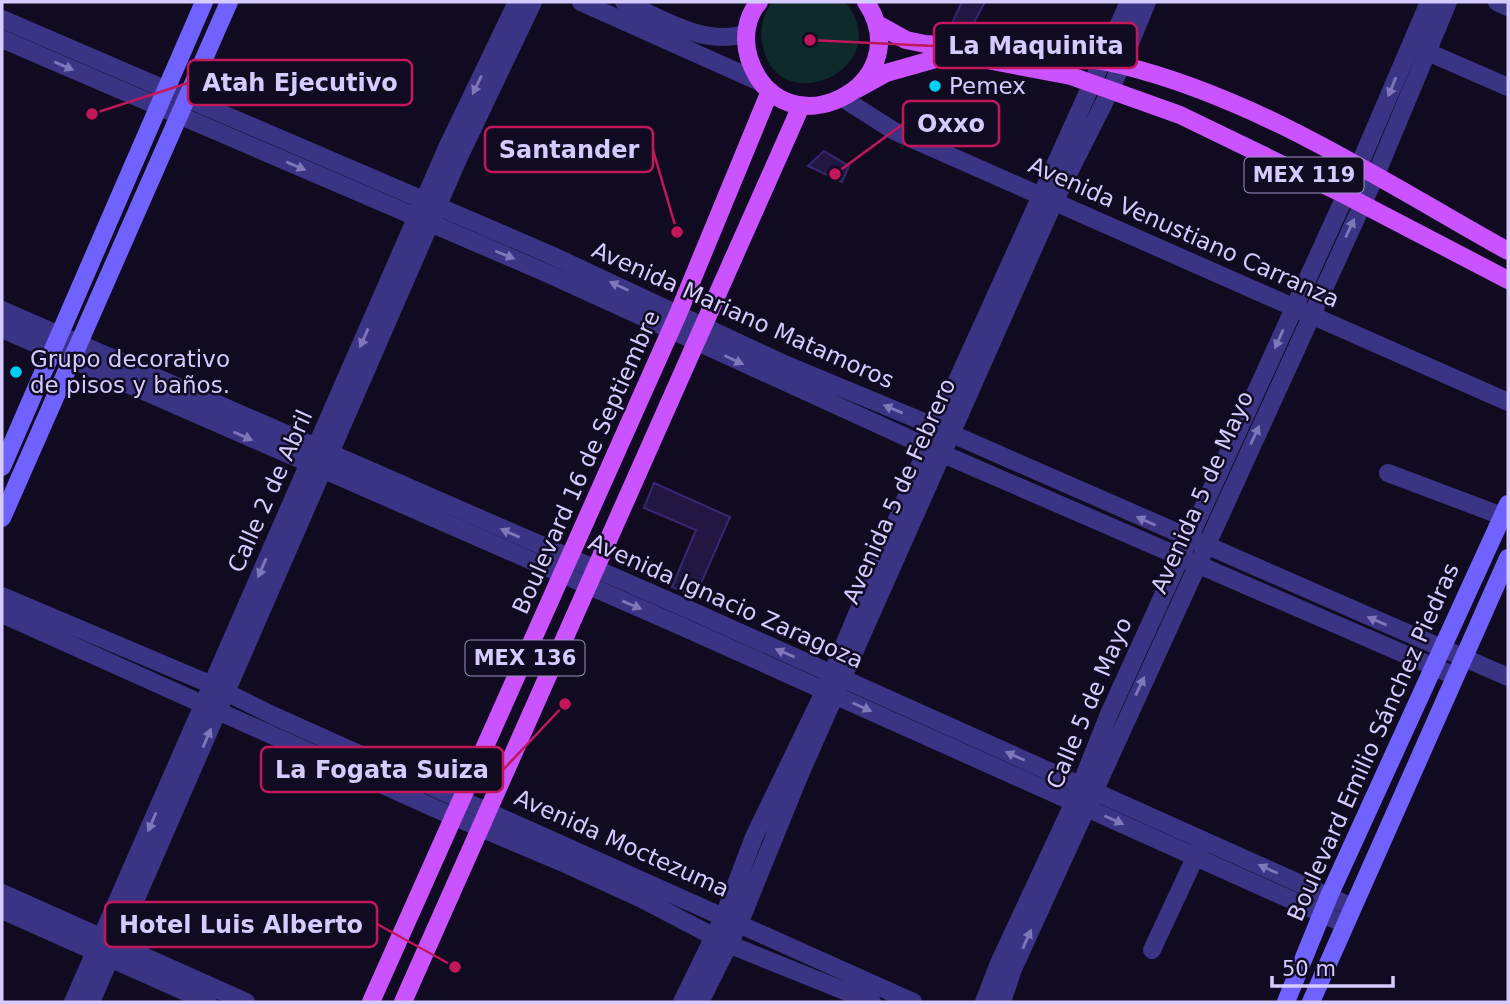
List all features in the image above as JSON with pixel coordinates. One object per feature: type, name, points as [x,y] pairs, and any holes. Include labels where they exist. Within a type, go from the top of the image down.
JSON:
[{"type":"main road","points":[[2,467],[204,2]]},
{"type":"main road","points":[[2,518],[229,2]]},
{"type":"main road","points":[[755,4],[746,34],[749,60],[766,87],[801,106],[830,104],[850,94],[873,65],[878,45],[877,24],[866,2]]},
{"type":"main road","name":"MEX 119","points":[[877,24],[906,40],[925,44],[1112,63],[1180,82],[1245,108],[1508,251]]},
{"type":"main road","name":"MEX 119","points":[[850,94],[886,72],[911,64],[960,58],[1070,76],[1180,115],[1353,199],[1508,280]]},
{"type":"main road","name":"Boulevard 16 de Septiembre","points":[[371,1002],[460,797],[567,567],[674,322],[766,87]]},
{"type":"main road","name":"MEX 136","points":[[402,1002],[490,810],[589,577],[801,106]]},
{"type":"main road","name":"Boulevard Emilio Sánchez Piedras","points":[[1286,1002],[1326,905],[1505,510]]},
{"type":"main road","name":"Boulevard Emilio Sánchez Piedras","points":[[1311,1002],[1431,726],[1508,558]]},
{"type":"main road","points":[[1472,581],[1494,590]]},
{"type":"main road","points":[[1412,717],[1431,726]]},
{"type":"street","name":"Calle 2 de Abril","points":[[496,63],[517,2]]},
{"type":"street","name":"Calle 2 de Abril","points":[[79,1002],[220,689],[280,545],[452,154],[496,63],[533,2]]},
{"type":"street","points":[[580,2],[766,87]]},
{"type":"street","points":[[624,2],[702,37],[731,38],[746,34]]},
{"type":"street","name":"Avenida 5 de Febrero","points":[[1047,199],[1111,89],[1112,63],[1129,2]]},
{"type":"street","name":"Avenida 5 de Febrero","points":[[682,1002],[731,920],[762,841],[834,684],[1047,199],[1093,84],[1112,63],[1147,2]]},
{"type":"street","name":"Calle 5 de Mayo","points":[[984,1002],[1006,966],[1084,797],[1116,718],[1353,199],[1359,168],[1417,47],[1429,2]]},
{"type":"street","points":[[1353,199],[1375,177],[1417,47],[1448,2]]},
{"type":"street","points":[[1497,2],[1508,7]]},
{"type":"street","name":"Avenida Mariano Matamoros","points":[[2,19],[166,89],[182,107],[265,153],[342,176],[548,263],[778,371],[936,450],[1058,503],[1318,596],[1508,677]]},
{"type":"street","name":"Avenida Mariano Matamoros","points":[[2,39],[158,106],[182,107],[274,136],[342,176]]},
{"type":"street","points":[[1417,47],[1508,87]]},
{"type":"street","name":"Avenida Venustiano Carranza","points":[[850,94],[894,131],[1508,402]]},
{"type":"street","points":[[265,153],[274,136]]},
{"type":"street","name":"Avenida Ignacio Zaragoza","points":[[2,310],[74,352],[680,615],[1326,905],[1352,907]]},
{"type":"street","name":"Avenida Ignacio Zaragoza","points":[[2,329],[55,341]]},
{"type":"street","name":"Avenida Mariano Matamoros","points":[[778,371],[944,431],[1065,485],[1312,613],[1455,676]]},
{"type":"street","points":[[1388,473],[1505,510]]},
{"type":"street","points":[[1058,503],[1065,485]]},
{"type":"street","name":"Avenida Moctezuma","points":[[2,596],[54,627],[153,670],[220,689],[269,723],[370,780],[481,829],[571,857]]},
{"type":"street","points":[[1312,613],[1318,596]]},
{"type":"street","name":"Avenida Moctezuma","points":[[2,614],[54,627]]},
{"type":"street","name":"Avenida Moctezuma","points":[[153,670],[211,708],[269,723],[460,797],[490,810],[571,857],[645,891],[731,920],[814,955],[889,997],[914,1002]]},
{"type":"street","points":[[370,780],[378,763]]},
{"type":"street","points":[[1152,950],[1199,848]]},
{"type":"street","name":"Avenida Moctezuma","points":[[645,891],[721,940],[872,1002]]},
{"type":"street","points":[[2,893],[25,912],[190,986],[246,1002]]},
{"type":"street","name":"Avenida Ignacio Zaragoza","points":[[1326,905],[1345,924]]},
{"type":"street","points":[[2,910],[25,912]]},
{"type":"street","name":"Avenida 5 de Febrero","points":[[700,1002],[721,940]]},
{"type":"street","points":[[805,974],[814,955]]},
{"type":"street","points":[[1002,1002],[1006,966]]},
{"type":"street","points":[[190,986],[208,1002]]},
{"type":"green space","points":[[772,2],[845,2],[858,26],[857,47],[847,65],[830,77],[810,83],[790,81],[773,69],[763,47],[761,35],[764,18]]},
{"type":"building","points":[[962,2],[985,2],[969,32],[952,23]]},
{"type":"building","points":[[824,151],[849,166],[842,182],[808,166]]},
{"type":"building","points":[[654,483],[730,517],[695,597],[672,587],[696,530],[644,508]]},
{"type":"place","name":"La Maquinita","points":[[810,40]]},
{"type":"place","name":"Pemex","points":[[935,86]]},
{"type":"place","name":"Atah Ejecutivo","points":[[92,114]]},
{"type":"place","name":"Oxxo","points":[[835,174]]},
{"type":"place","name":"Santander","points":[[677,232]]},
{"type":"place","name":"Grupo decorativo de pisos y baños.","points":[[16,372]]},
{"type":"place","name":"La Fogata Suiza","points":[[565,704]]},
{"type":"place","name":"Hotel Luis Alberto","points":[[455,967]]}]
